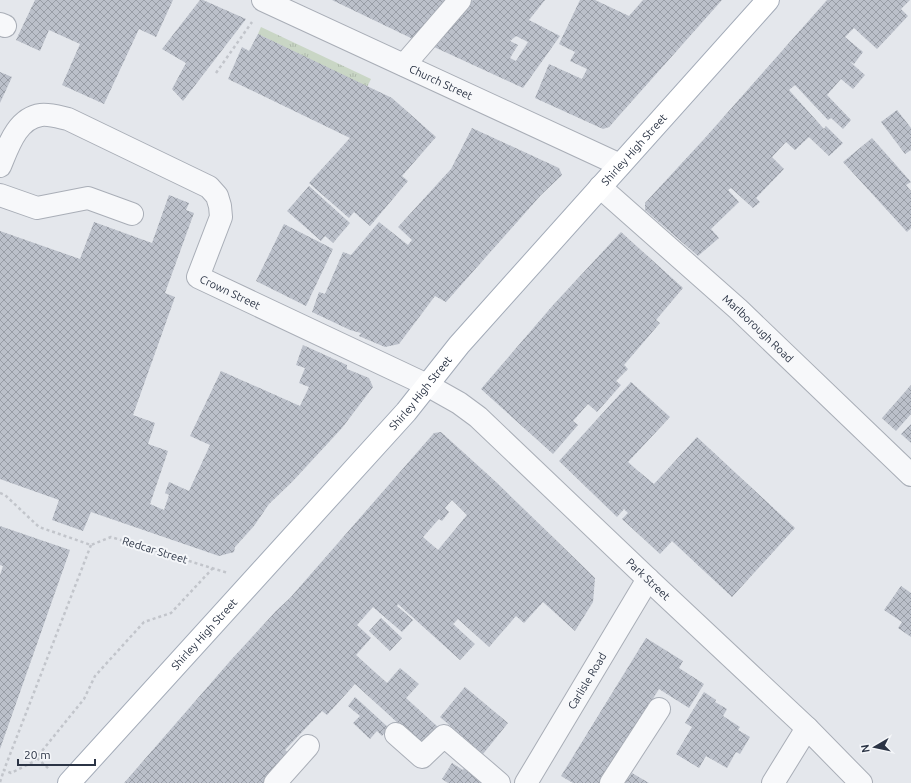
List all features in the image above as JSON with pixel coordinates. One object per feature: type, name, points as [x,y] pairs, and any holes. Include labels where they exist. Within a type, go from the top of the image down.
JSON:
[{"type":"main road","name":"Shirley High Street","points":[[69,783],[406,412],[459,345],[768,0]]},
{"type":"street","points":[[404,65],[460,0]]},
{"type":"street","name":"Church Street","points":[[264,1],[620,165]]},
{"type":"street","name":"Crown Street","points":[[0,166],[14,134],[24,124],[32,118],[40,115],[54,115],[68,119],[209,187],[217,196],[221,217],[198,277],[427,385]]},
{"type":"street","name":"Marlborough Road","points":[[600,187],[738,309],[911,475]]},
{"type":"street","points":[[0,195],[37,208],[88,198],[132,214]]},
{"type":"street","name":"Park Street","points":[[427,385],[459,403],[478,417],[862,783]]},
{"type":"street","name":"Carlisle Road","points":[[535,780],[648,579]]},
{"type":"street","points":[[612,783],[659,710]]},
{"type":"street","points":[[773,783],[806,728]]},
{"type":"street","points":[[396,734],[422,758],[444,736],[498,783]]},
{"type":"street","points":[[275,783],[308,746]]},
{"type":"path","points":[[216,73],[264,1]]},
{"type":"path","points":[[0,493],[5,494],[39,527],[91,545],[0,782]]},
{"type":"path","name":"Redcar Street","points":[[91,545],[111,537],[253,580]]},
{"type":"path","points":[[4,770],[11,773],[34,762],[84,700],[96,676],[144,622],[171,612],[213,568]]},
{"type":"green space","points":[[261,27],[371,79],[367,87],[258,34]]},
{"type":"building","points":[[35,0],[173,0],[156,37],[139,29],[104,104],[62,85],[80,44],[49,30],[40,51],[16,40]]},
{"type":"building","points":[[200,0],[246,19],[183,101],[172,89],[186,63],[162,49]]},
{"type":"building","points":[[332,0],[448,0],[415,40]]},
{"type":"building","points":[[473,0],[545,0],[529,20],[560,36],[523,88],[432,46]],"holes":[[[516,36],[528,42],[516,61],[510,58],[518,45],[510,41]]]},
{"type":"building","points":[[580,0],[595,0],[629,16],[643,0],[722,0],[609,127],[603,129],[535,98],[549,64],[582,79],[587,69],[570,61],[575,52],[559,44]]},
{"type":"building","points":[[827,0],[910,0],[901,9],[908,16],[877,49],[854,28],[845,37],[863,52],[854,64],[849,61],[865,75],[853,89],[841,79],[827,95],[851,120],[843,129],[831,118],[828,120],[795,85],[789,90],[824,129],[826,126],[843,143],[829,156],[809,137],[795,150],[786,142],[772,157],[784,169],[756,198],[760,202],[753,208],[731,188],[728,190],[739,202],[711,229],[719,238],[698,256],[645,210],[645,203],[705,138]]},
{"type":"building","points":[[258,34],[392,98],[436,137],[402,176],[408,181],[370,226],[354,212],[349,218],[309,183],[350,138],[228,79],[242,47],[249,51]]},
{"type":"building","points":[[0,72],[12,77],[0,103]]},
{"type":"building","points":[[897,110],[911,128],[911,150],[905,154],[881,122]]},
{"type":"building","points":[[472,128],[559,168],[562,175],[541,195],[446,302],[435,296],[399,344],[385,347],[359,336],[361,333],[350,330],[312,312],[319,292],[325,294],[343,252],[351,255],[379,222],[408,245],[412,240],[398,227],[451,169]]},
{"type":"building","points":[[872,138],[911,182],[906,185],[911,191],[911,228],[907,232],[843,162]]},
{"type":"building","points":[[309,186],[350,223],[333,243],[325,236],[321,241],[287,211]]},
{"type":"building","points":[[169,195],[189,203],[186,210],[194,213],[165,293],[175,297],[133,415],[155,423],[148,444],[168,451],[150,504],[164,510],[169,495],[165,493],[169,482],[189,491],[210,445],[190,436],[221,371],[300,406],[309,387],[299,383],[305,368],[296,365],[303,345],[347,365],[347,369],[369,378],[373,387],[342,428],[292,482],[269,504],[254,526],[235,547],[234,552],[219,556],[91,512],[83,531],[52,520],[59,500],[0,479],[0,231],[80,259],[94,222],[152,243]]},
{"type":"building","points":[[284,224],[333,249],[306,306],[256,281]]},
{"type":"building","points":[[621,232],[683,288],[656,320],[660,323],[624,365],[628,369],[616,381],[621,385],[597,412],[588,404],[573,421],[578,425],[553,454],[481,389],[554,304]]},
{"type":"building","points":[[631,382],[670,417],[628,462],[654,484],[697,437],[795,528],[732,597],[672,541],[660,554],[622,519],[628,513],[624,509],[617,517],[559,461]]},
{"type":"building","points":[[911,385],[911,414],[896,431],[882,418]]},
{"type":"building","points":[[911,424],[911,443],[901,434]]},
{"type":"building","points":[[441,432],[496,482],[595,578],[593,602],[575,631],[543,602],[524,623],[516,616],[489,647],[458,619],[453,624],[475,644],[460,660],[398,604],[397,606],[413,620],[402,632],[373,607],[357,625],[371,638],[356,655],[387,683],[400,668],[419,684],[406,698],[438,727],[421,744],[355,684],[327,715],[322,711],[285,750],[292,755],[268,783],[124,783],[231,660],[290,598],[434,433]],"holes":[[[452,500],[467,515],[438,550],[423,537],[439,519],[442,521],[449,512],[445,508]]]},
{"type":"building","points":[[0,526],[70,550],[0,749],[0,575],[3,566],[0,565]]},
{"type":"building","points":[[901,586],[911,593],[911,637],[898,628],[902,622],[884,610]]},
{"type":"building","points":[[381,618],[402,638],[390,651],[369,631]]},
{"type":"building","points":[[646,638],[683,661],[679,668],[704,684],[689,708],[659,689],[601,783],[573,783],[561,776]]},
{"type":"building","points":[[465,687],[508,723],[483,754],[440,717]]},
{"type":"building","points":[[704,692],[716,700],[715,702],[727,709],[723,716],[740,727],[738,730],[750,737],[740,754],[736,752],[727,768],[706,756],[699,768],[676,754],[692,727],[685,723]]},
{"type":"building","points":[[355,697],[389,728],[382,736],[377,731],[370,739],[353,723],[360,716],[348,706]]},
{"type":"building","points":[[452,763],[463,770],[465,766],[478,774],[475,778],[483,783],[448,783],[442,779]]},
{"type":"building","points":[[632,773],[649,783],[625,783]]}]
